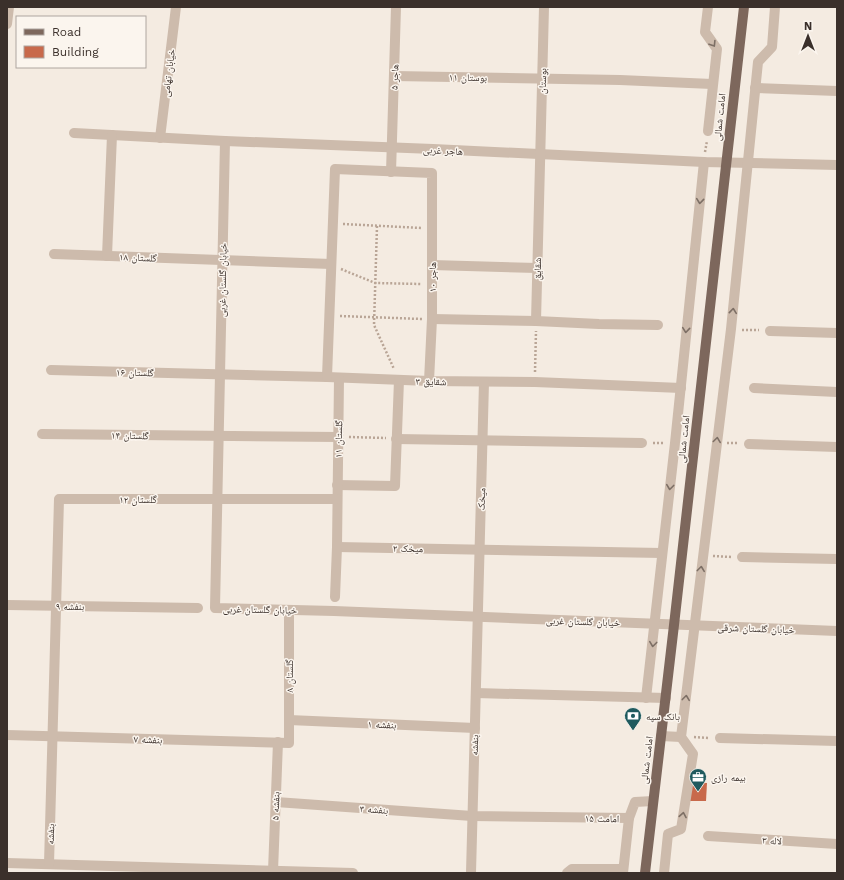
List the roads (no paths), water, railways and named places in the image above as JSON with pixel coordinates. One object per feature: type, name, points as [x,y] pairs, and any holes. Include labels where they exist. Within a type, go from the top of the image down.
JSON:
[{"type":"main road","name":"امامت شمالی","points":[[645,873],[744,7]]},
{"type":"street","points":[[7,24],[9,7]]},
{"type":"street","name":"خیابان تهامی","points":[[160,138],[176,7]]},
{"type":"street","name":"هاجر ۵","points":[[391,172],[396,7]]},
{"type":"street","name":"بوستان","points":[[540,155],[544,7]]},
{"type":"street","points":[[708,7],[705,32],[717,50],[712,84],[708,131]]},
{"type":"street","points":[[664,873],[668,834],[680,829],[693,754],[681,737],[731,329],[758,62],[772,47],[774,7]]},
{"type":"street","name":"بوستان ۱۱","points":[[394,76],[542,78],[712,84]]},
{"type":"street","points":[[756,88],[837,91]]},
{"type":"street","name":"هاجر غربی","points":[[74,133],[726,163],[837,165]]},
{"type":"street","points":[[107,256],[112,135]]},
{"type":"street","name":"خیابان گلستان غربی","points":[[225,141],[215,608],[674,625]]},
{"type":"street","name":"شقایق","points":[[536,321],[540,155]]},
{"type":"street","points":[[646,698],[681,388],[704,162]]},
{"type":"street","points":[[327,377],[330,264],[335,170],[391,172]]},
{"type":"street","name":"هاجر ۱۰","points":[[391,172],[432,173],[432,319],[429,381]]},
{"type":"street","name":"گلستان ۱۸","points":[[54,254],[330,264]]},
{"type":"street","points":[[432,265],[537,268]]},
{"type":"street","points":[[432,319],[658,325]]},
{"type":"street","points":[[770,331],[837,333]]},
{"type":"street","name":"گلستان ۱۶","points":[[51,370],[327,377]]},
{"type":"street","name":"شقایق ۳","points":[[327,377],[429,381],[534,382],[681,388]]},
{"type":"street","name":"گلستان ۱۱","points":[[335,597],[339,378]]},
{"type":"street","points":[[337,485],[395,486],[399,380]]},
{"type":"street","name":"میخک","points":[[478,617],[484,382]]},
{"type":"street","points":[[754,388],[837,392]]},
{"type":"street","name":"گلستان ۱۴","points":[[42,434],[219,437],[338,437]]},
{"type":"street","points":[[396,438],[483,441],[642,443]]},
{"type":"street","points":[[749,444],[837,448]]},
{"type":"street","name":"گلستان ۱۲","points":[[59,499],[217,499]]},
{"type":"street","name":"بنفشه","points":[[49,864],[59,499]]},
{"type":"street","points":[[217,499],[337,499]]},
{"type":"street","name":"میخک ۲","points":[[337,547],[662,553]]},
{"type":"street","points":[[742,557],[837,559]]},
{"type":"street","name":"بنفشه ۹","points":[[7,605],[198,608]]},
{"type":"street","name":"گلستان ۸","points":[[289,610],[289,743]]},
{"type":"street","name":"بنفشه","points":[[471,873],[478,617]]},
{"type":"street","name":"خیابان گلستان شرقی","points":[[674,625],[837,631]]},
{"type":"street","points":[[476,693],[666,698]]},
{"type":"street","name":"بنفشه ۱","points":[[289,720],[475,728]]},
{"type":"street","name":"بنفشه ۷","points":[[7,735],[289,743]]},
{"type":"street","points":[[661,736],[681,737]]},
{"type":"street","points":[[720,738],[837,741]]},
{"type":"street","name":"بنفشه ۵","points":[[273,871],[278,742]]},
{"type":"street","name":"امامت ۱۵","points":[[541,817],[629,818],[635,802],[653,801]]},
{"type":"street","name":"بنفشه ۳","points":[[276,802],[472,816],[541,817]]},
{"type":"street","points":[[567,873],[572,869],[623,871],[629,818]]},
{"type":"street","name":"لاله ۳","points":[[708,836],[837,844]]},
{"type":"street","points":[[7,863],[252,872],[273,871],[354,873]]},
{"type":"place","name":"بانک سپه","points":[[633,731]]},
{"type":"place","name":"بیمه رازی","points":[[698,792]]}]
